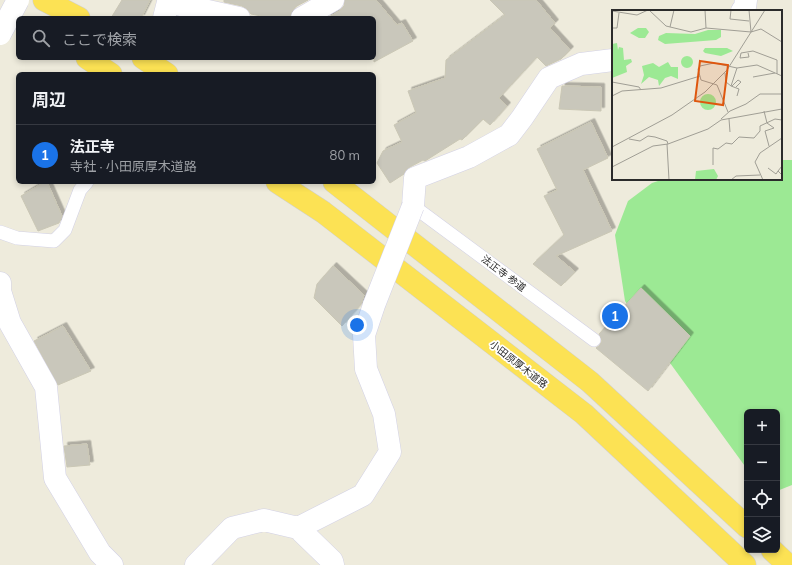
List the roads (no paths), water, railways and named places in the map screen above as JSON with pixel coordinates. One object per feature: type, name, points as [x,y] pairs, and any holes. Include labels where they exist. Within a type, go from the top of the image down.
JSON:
[{"type":"highway","points":[[44,0],[75,16]]},
{"type":"highway","points":[[0,10],[16,19]]},
{"type":"highway","points":[[90,60],[109,72]]},
{"type":"highway","points":[[146,60],[164,72]]},
{"type":"highway","name":"小田原厚木道路","points":[[280,184],[323,212],[584,414],[745,565]]},
{"type":"highway","points":[[337,184],[590,382],[744,524]]},
{"type":"highway","points":[[775,553],[788,565]]},
{"type":"street","points":[[0,34],[18,0]]},
{"type":"street","points":[[305,16],[333,0]]},
{"type":"street","points":[[743,10],[745,7],[746,0]]},
{"type":"street","points":[[164,16],[168,2],[230,16]]},
{"type":"street","points":[[298,528],[363,495],[390,452],[384,414],[366,369],[364,335],[374,305],[413,206],[415,178],[469,157],[509,135],[549,78],[582,64],[612,60]]},
{"type":"street","points":[[0,283],[0,291],[10,323],[46,387],[55,478],[100,553],[112,565]]},
{"type":"street","points":[[196,565],[232,528],[264,520],[298,528],[332,561],[333,565]]},
{"type":"lane","points":[[0,232],[17,238],[54,240],[65,230],[80,190],[85,184]]},
{"type":"lane","name":"法正寺 参道","points":[[413,206],[594,340]]},
{"type":"place","name":"法正寺","points":[[615,316]]}]
